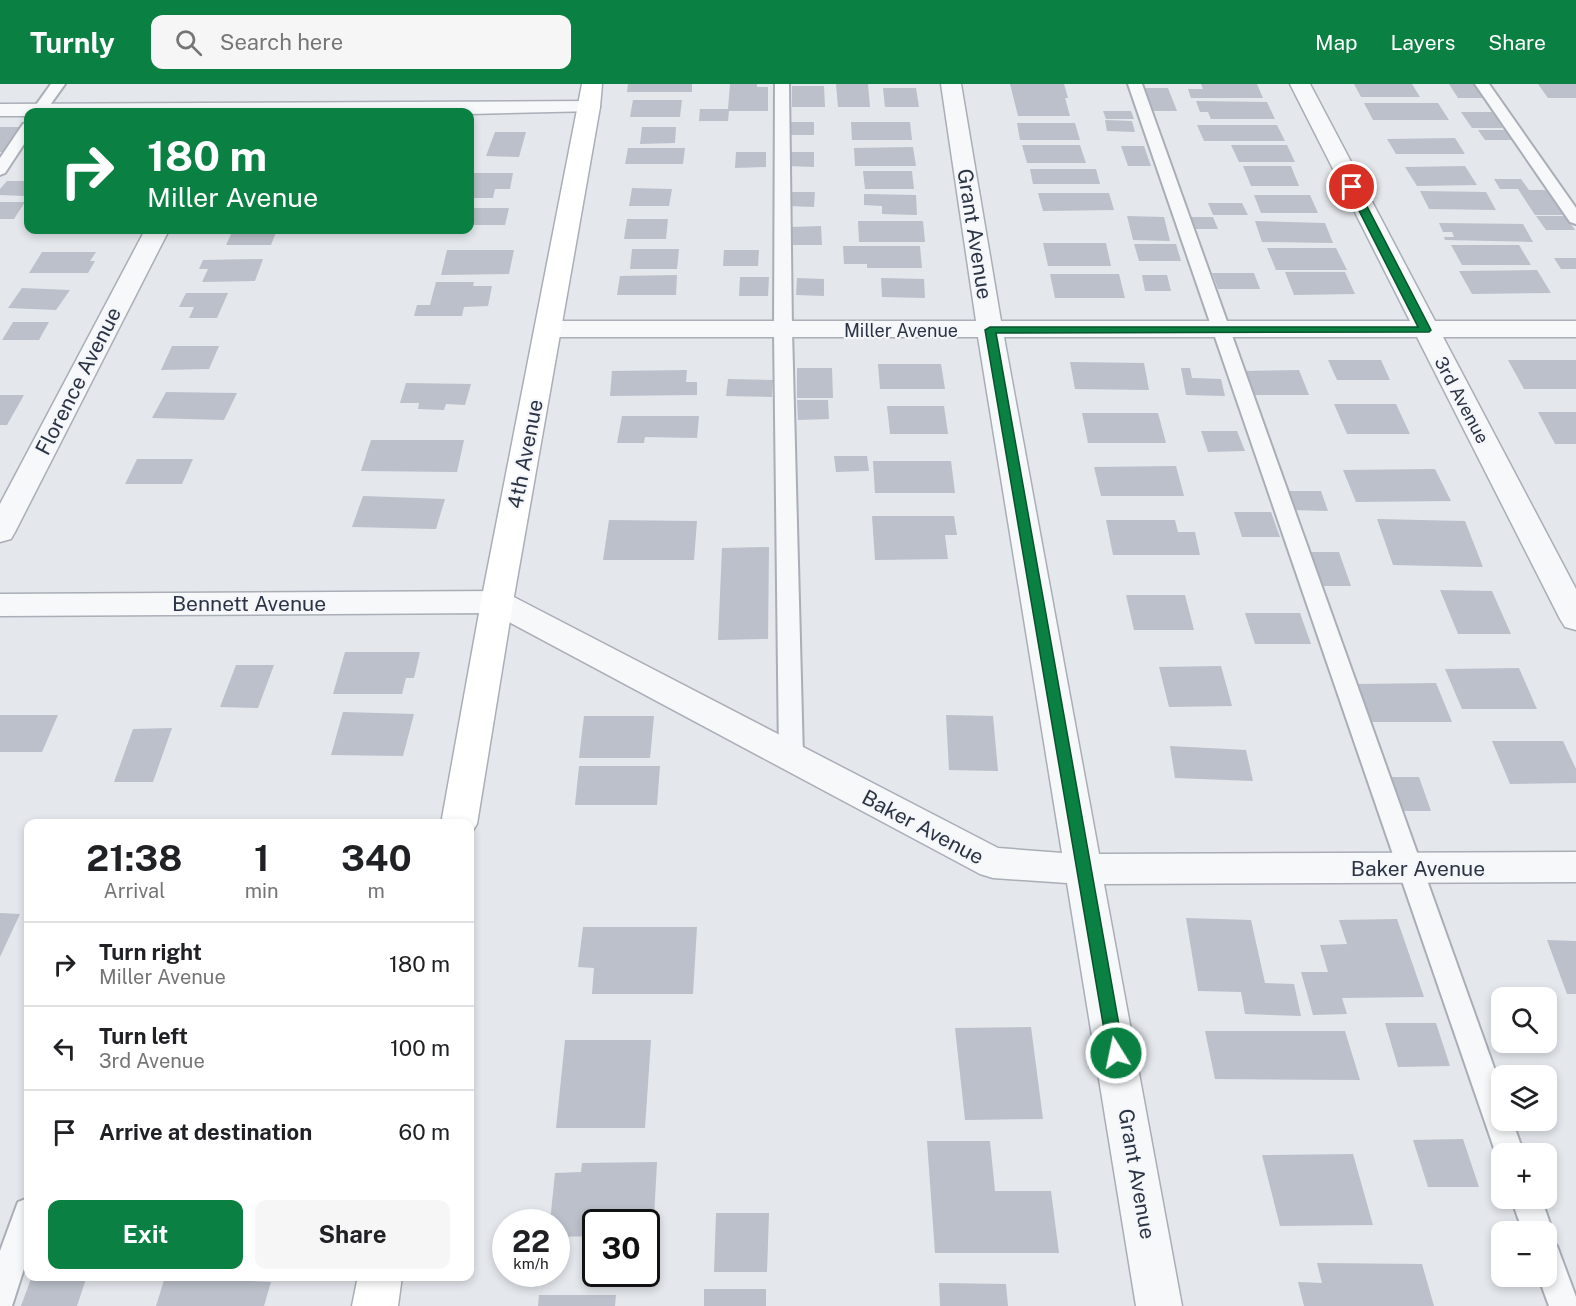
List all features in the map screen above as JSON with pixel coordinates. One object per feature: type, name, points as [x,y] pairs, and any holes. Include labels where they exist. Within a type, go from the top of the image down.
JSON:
[{"type":"street","name":"Grant Avenue","points":[[951,84],[990,330],[1159,1306]]},
{"type":"street","name":"3rd Avenue","points":[[1300,84],[1576,619]]},
{"type":"street","points":[[170,108],[590,95]]},
{"type":"street","name":"4th Avenue","points":[[460,819],[497,602],[549,329],[590,95]]},
{"type":"street","points":[[0,110],[24,114]]},
{"type":"street","name":"Florence Avenue","points":[[0,532],[155,234]]},
{"type":"street","name":"Miller Avenue","points":[[549,329],[1576,329]]},
{"type":"street","name":"Bennett Avenue","points":[[0,605],[497,602]]},
{"type":"street","name":"Baker Avenue","points":[[497,602],[993,863],[1084,869],[1576,867]]},
{"type":"street","points":[[375,1306],[379,1281]]},
{"type":"lane","points":[[41,108],[58,84]]},
{"type":"lane","points":[[782,84],[783,330],[791,757]]},
{"type":"lane","points":[[1135,84],[1506,1143]]},
{"type":"lane","points":[[1482,84],[1576,219]]},
{"type":"lane","points":[[0,170],[24,133]]},
{"type":"lane","points":[[0,1298],[24,1224]]},
{"type":"lane","points":[[1557,1287],[1564,1306]]},
{"type":"building","points":[[628,84],[692,84],[692,92],[627,92]]},
{"type":"building","points":[[730,84],[757,84],[757,87],[768,87],[768,111],[729,111],[728,121],[699,121],[700,109],[728,109]]},
{"type":"building","points":[[836,84],[868,84],[870,107],[838,107]]},
{"type":"building","points":[[1010,84],[1064,84],[1070,116],[1018,116]]},
{"type":"building","points":[[1201,84],[1257,84],[1263,98],[1191,98],[1188,89],[1203,89]]},
{"type":"building","points":[[1354,84],[1412,84],[1420,97],[1361,97]]},
{"type":"building","points":[[1449,84],[1474,84],[1484,98],[1458,98]]},
{"type":"building","points":[[1538,84],[1576,84],[1576,98],[1548,98]]},
{"type":"building","points":[[792,86],[824,86],[825,107],[792,107]]},
{"type":"building","points":[[883,88],[916,88],[919,107],[885,107]]},
{"type":"building","points":[[1142,88],[1168,88],[1177,111],[1150,111]]},
{"type":"building","points":[[633,100],[682,100],[680,117],[630,117]]},
{"type":"building","points":[[1196,101],[1267,102],[1275,119],[1211,119],[1208,112],[1200,112]]},
{"type":"building","points":[[1364,103],[1438,103],[1449,120],[1373,120]]},
{"type":"building","points":[[1103,111],[1131,111],[1134,119],[1106,119]]},
{"type":"building","points":[[1461,112],[1492,112],[1503,128],[1472,128]]},
{"type":"building","points":[[1105,120],[1132,121],[1135,132],[1107,131]]},
{"type":"building","points":[[788,122],[814,122],[814,135],[788,135]]},
{"type":"building","points":[[851,122],[910,122],[912,140],[852,140]]},
{"type":"building","points":[[1017,123],[1075,123],[1080,140],[1020,140]]},
{"type":"building","points":[[1197,125],[1277,125],[1285,141],[1204,141]]},
{"type":"building","points":[[0,127],[20,127],[2,152],[0,152]]},
{"type":"building","points":[[642,127],[676,127],[675,143],[640,144]]},
{"type":"building","points":[[1478,130],[1507,130],[1514,140],[1485,140]]},
{"type":"building","points":[[495,132],[526,132],[519,157],[486,156]]},
{"type":"building","points":[[1455,138],[1465,154],[1396,154],[1387,139]]},
{"type":"building","points":[[1022,145],[1080,145],[1086,163],[1027,163]]},
{"type":"building","points":[[1231,145],[1287,145],[1295,162],[1239,162]]},
{"type":"building","points":[[1121,146],[1144,146],[1151,166],[1128,166]]},
{"type":"building","points":[[913,147],[916,166],[855,166],[854,148]]},
{"type":"building","points":[[628,148],[685,148],[683,164],[625,164]]},
{"type":"building","points":[[736,152],[766,152],[766,167],[735,168]]},
{"type":"building","points":[[789,152],[814,152],[814,167],[788,166]]},
{"type":"building","points":[[1243,166],[1291,166],[1299,186],[1251,186]]},
{"type":"building","points":[[1465,166],[1477,185],[1417,186],[1405,167]]},
{"type":"building","points":[[1030,169],[1096,169],[1100,184],[1033,184]]},
{"type":"building","points":[[863,171],[912,171],[914,189],[865,189]]},
{"type":"building","points":[[474,173],[513,173],[510,189],[495,189],[493,198],[474,198]]},
{"type":"building","points":[[1494,179],[1521,179],[1529,190],[1546,190],[1563,215],[1535,215],[1518,189],[1500,189]]},
{"type":"building","points":[[7,181],[24,181],[24,196],[0,195],[0,189]]},
{"type":"building","points":[[632,188],[672,189],[669,206],[629,206]]},
{"type":"building","points":[[1420,191],[1486,192],[1496,210],[1429,209]]},
{"type":"building","points":[[789,192],[815,192],[814,207],[788,206]]},
{"type":"building","points":[[1038,193],[1109,193],[1114,210],[1043,211]]},
{"type":"building","points":[[864,194],[916,195],[917,215],[882,214],[882,206],[864,205]]},
{"type":"building","points":[[1254,195],[1310,195],[1318,213],[1261,213]]},
{"type":"building","points":[[0,202],[24,202],[14,219],[0,219]]},
{"type":"building","points":[[1208,203],[1242,203],[1248,215],[1213,215]]},
{"type":"building","points":[[474,208],[509,208],[505,225],[474,225]]},
{"type":"building","points":[[1127,216],[1164,217],[1170,241],[1133,240]]},
{"type":"building","points":[[1536,216],[1565,216],[1575,230],[1546,230]]},
{"type":"building","points":[[1188,217],[1213,217],[1218,229],[1193,229]]},
{"type":"building","points":[[627,219],[668,219],[666,239],[624,239]]},
{"type":"building","points":[[858,221],[923,221],[925,242],[859,242]]},
{"type":"building","points":[[1255,221],[1325,223],[1333,243],[1262,242]]},
{"type":"building","points":[[1439,223],[1523,224],[1533,242],[1445,240],[1444,237],[1454,237],[1452,232],[1443,232]]},
{"type":"building","points":[[821,226],[822,245],[789,245],[789,227]]},
{"type":"building","points":[[231,234],[275,234],[271,245],[226,245]]},
{"type":"building","points":[[1043,243],[1106,243],[1111,266],[1048,266]]},
{"type":"building","points":[[1134,244],[1176,244],[1181,261],[1139,261]]},
{"type":"building","points":[[1451,245],[1519,245],[1531,265],[1462,265]]},
{"type":"building","points":[[843,246],[920,246],[922,268],[867,268],[867,264],[844,264]]},
{"type":"building","points":[[1267,248],[1336,248],[1347,270],[1276,270]]},
{"type":"building","points":[[632,249],[679,249],[677,269],[630,269]]},
{"type":"building","points":[[447,250],[514,250],[509,274],[441,275]]},
{"type":"building","points":[[724,250],[759,250],[758,266],[723,266]]},
{"type":"building","points":[[42,252],[96,252],[90,261],[95,261],[88,273],[29,273]]},
{"type":"building","points":[[1554,258],[1576,258],[1576,269],[1561,269]]},
{"type":"building","points":[[263,259],[255,281],[202,282],[208,269],[199,269],[203,260]]},
{"type":"building","points":[[1537,270],[1551,293],[1472,294],[1459,271]]},
{"type":"building","points":[[1285,272],[1345,272],[1355,294],[1294,295]]},
{"type":"building","points":[[1212,273],[1254,273],[1260,289],[1218,289]]},
{"type":"building","points":[[1050,274],[1119,274],[1125,298],[1055,298]]},
{"type":"building","points":[[677,275],[676,295],[617,295],[620,276]]},
{"type":"building","points":[[1142,275],[1167,275],[1171,291],[1145,291]]},
{"type":"building","points":[[740,277],[769,277],[768,296],[739,296]]},
{"type":"building","points":[[797,278],[824,279],[824,296],[796,295]]},
{"type":"building","points":[[881,278],[924,279],[925,298],[882,297]]},
{"type":"building","points":[[436,282],[474,282],[473,286],[492,286],[488,306],[464,307],[462,316],[414,316],[417,305],[430,305]]},
{"type":"building","points":[[22,288],[70,290],[56,310],[8,308]]},
{"type":"building","points":[[186,293],[228,293],[217,318],[189,318],[194,307],[179,307]]},
{"type":"building","points":[[13,322],[49,322],[39,340],[2,340]]},
{"type":"building","points":[[172,346],[219,346],[209,369],[161,370]]},
{"type":"building","points":[[1328,360],[1381,360],[1390,380],[1337,380]]},
{"type":"building","points":[[1508,360],[1576,360],[1576,389],[1524,389]]},
{"type":"building","points":[[1070,362],[1144,363],[1149,390],[1075,389]]},
{"type":"building","points":[[878,364],[941,364],[945,389],[880,389]]},
{"type":"building","points":[[797,368],[832,368],[833,398],[797,398]]},
{"type":"building","points":[[1181,368],[1190,368],[1192,378],[1221,379],[1225,396],[1186,395]]},
{"type":"building","points":[[687,370],[686,382],[697,382],[697,395],[610,396],[612,371]]},
{"type":"building","points":[[1299,370],[1309,395],[1253,395],[1243,371]]},
{"type":"building","points":[[728,379],[773,380],[772,397],[726,396]]},
{"type":"building","points":[[406,383],[471,384],[465,405],[446,404],[444,410],[418,409],[419,403],[400,403]]},
{"type":"building","points":[[166,392],[237,393],[224,420],[152,418]]},
{"type":"building","points":[[0,395],[24,395],[7,425],[0,425]]},
{"type":"building","points":[[797,400],[828,400],[829,419],[798,420]]},
{"type":"building","points":[[1334,404],[1396,404],[1410,434],[1347,434]]},
{"type":"building","points":[[887,406],[944,406],[948,434],[890,434]]},
{"type":"building","points":[[1538,412],[1576,412],[1576,444],[1555,444]]},
{"type":"building","points":[[1082,413],[1158,413],[1166,443],[1088,443]]},
{"type":"building","points":[[622,416],[699,416],[697,438],[645,437],[644,443],[617,443]]},
{"type":"building","points":[[1201,431],[1237,431],[1245,451],[1208,452]]},
{"type":"building","points":[[371,440],[464,440],[457,472],[361,471]]},
{"type":"building","points":[[834,456],[867,456],[869,471],[836,472]]},
{"type":"building","points":[[137,459],[193,459],[182,484],[125,484]]},
{"type":"building","points":[[873,461],[951,461],[955,493],[875,493]]},
{"type":"building","points":[[1176,466],[1184,496],[1101,496],[1094,467]]},
{"type":"building","points":[[1435,469],[1451,501],[1356,502],[1343,470]]},
{"type":"building","points":[[1285,491],[1321,491],[1328,511],[1291,510]]},
{"type":"building","points":[[363,496],[445,499],[436,529],[352,527]]},
{"type":"building","points":[[1234,512],[1271,512],[1280,537],[1242,537]]},
{"type":"building","points":[[872,516],[954,516],[957,535],[945,535],[948,559],[875,560]]},
{"type":"building","points":[[1377,519],[1465,521],[1483,567],[1393,565]]},
{"type":"building","points":[[609,520],[697,521],[694,560],[603,560]]},
{"type":"building","points":[[1106,520],[1175,520],[1178,532],[1195,532],[1200,555],[1113,555]]},
{"type":"building","points":[[769,547],[768,639],[718,640],[722,548]]},
{"type":"building","points":[[1305,552],[1339,552],[1351,586],[1317,586]]},
{"type":"building","points":[[1440,590],[1492,591],[1511,634],[1458,634]]},
{"type":"building","points":[[1126,595],[1185,595],[1194,630],[1134,630]]},
{"type":"building","points":[[1245,613],[1300,613],[1311,644],[1255,644]]},
{"type":"building","points":[[345,652],[420,652],[414,678],[406,678],[402,694],[333,694]]},
{"type":"building","points":[[236,665],[274,665],[258,708],[220,707]]},
{"type":"building","points":[[1221,666],[1232,706],[1169,707],[1159,667]]},
{"type":"building","points":[[1519,668],[1537,709],[1462,709],[1445,669]]},
{"type":"building","points":[[1436,683],[1452,722],[1371,722],[1358,684]]},
{"type":"building","points":[[343,712],[414,714],[403,756],[331,755]]},
{"type":"building","points":[[0,715],[58,715],[42,752],[0,752]]},
{"type":"building","points":[[946,715],[993,716],[998,771],[949,770]]},
{"type":"building","points":[[584,716],[654,716],[650,758],[579,758]]},
{"type":"building","points":[[172,728],[153,782],[114,782],[133,729]]},
{"type":"building","points":[[1492,741],[1563,741],[1576,769],[1576,783],[1510,784]]},
{"type":"building","points":[[1170,746],[1246,750],[1253,781],[1175,778]]},
{"type":"building","points":[[579,766],[660,766],[657,805],[575,805]]},
{"type":"building","points":[[1388,777],[1419,777],[1431,811],[1400,811]]},
{"type":"building","points":[[0,913],[20,914],[0,957]]},
{"type":"building","points":[[1186,918],[1251,920],[1265,983],[1294,984],[1301,1016],[1245,1014],[1241,992],[1198,991]]},
{"type":"building","points":[[1397,919],[1424,997],[1342,998],[1347,1014],[1313,1015],[1301,972],[1328,972],[1320,945],[1347,944],[1339,920]]},
{"type":"building","points":[[583,927],[697,927],[693,994],[592,994],[594,968],[578,967]]},
{"type":"building","points":[[1547,940],[1576,941],[1576,994],[1567,994]]},
{"type":"building","points":[[1385,1023],[1436,1023],[1450,1066],[1398,1067]]},
{"type":"building","points":[[1031,1027],[1043,1119],[965,1120],[955,1028]]},
{"type":"building","points":[[1205,1031],[1345,1031],[1360,1080],[1215,1079]]},
{"type":"building","points":[[565,1040],[651,1040],[645,1128],[556,1128]]},
{"type":"building","points":[[1463,1139],[1479,1187],[1428,1187],[1413,1140]]},
{"type":"building","points":[[927,1141],[990,1141],[995,1191],[1051,1191],[1059,1253],[935,1253]]},
{"type":"building","points":[[1353,1154],[1373,1225],[1280,1226],[1262,1155]]},
{"type":"building","points":[[657,1162],[654,1209],[582,1209],[582,1236],[570,1237],[570,1209],[551,1209],[555,1173],[581,1172],[582,1163]]},
{"type":"building","points":[[716,1213],[769,1213],[767,1272],[714,1272]]},
{"type":"building","points":[[1317,1263],[1422,1264],[1434,1306],[1304,1306],[1298,1282],[1322,1283]]},
{"type":"building","points":[[30,1281],[85,1281],[77,1306],[21,1306]]},
{"type":"building","points":[[164,1281],[271,1282],[264,1306],[156,1306]]},
{"type":"building","points":[[939,1283],[1006,1284],[1008,1306],[940,1306]]},
{"type":"building","points":[[704,1289],[766,1289],[766,1306],[704,1306]]},
{"type":"building","points":[[539,1295],[616,1295],[615,1306],[538,1306]]},
{"type":"route","points":[[1116,1053],[990,330],[1425,330],[1352,187]]}]
